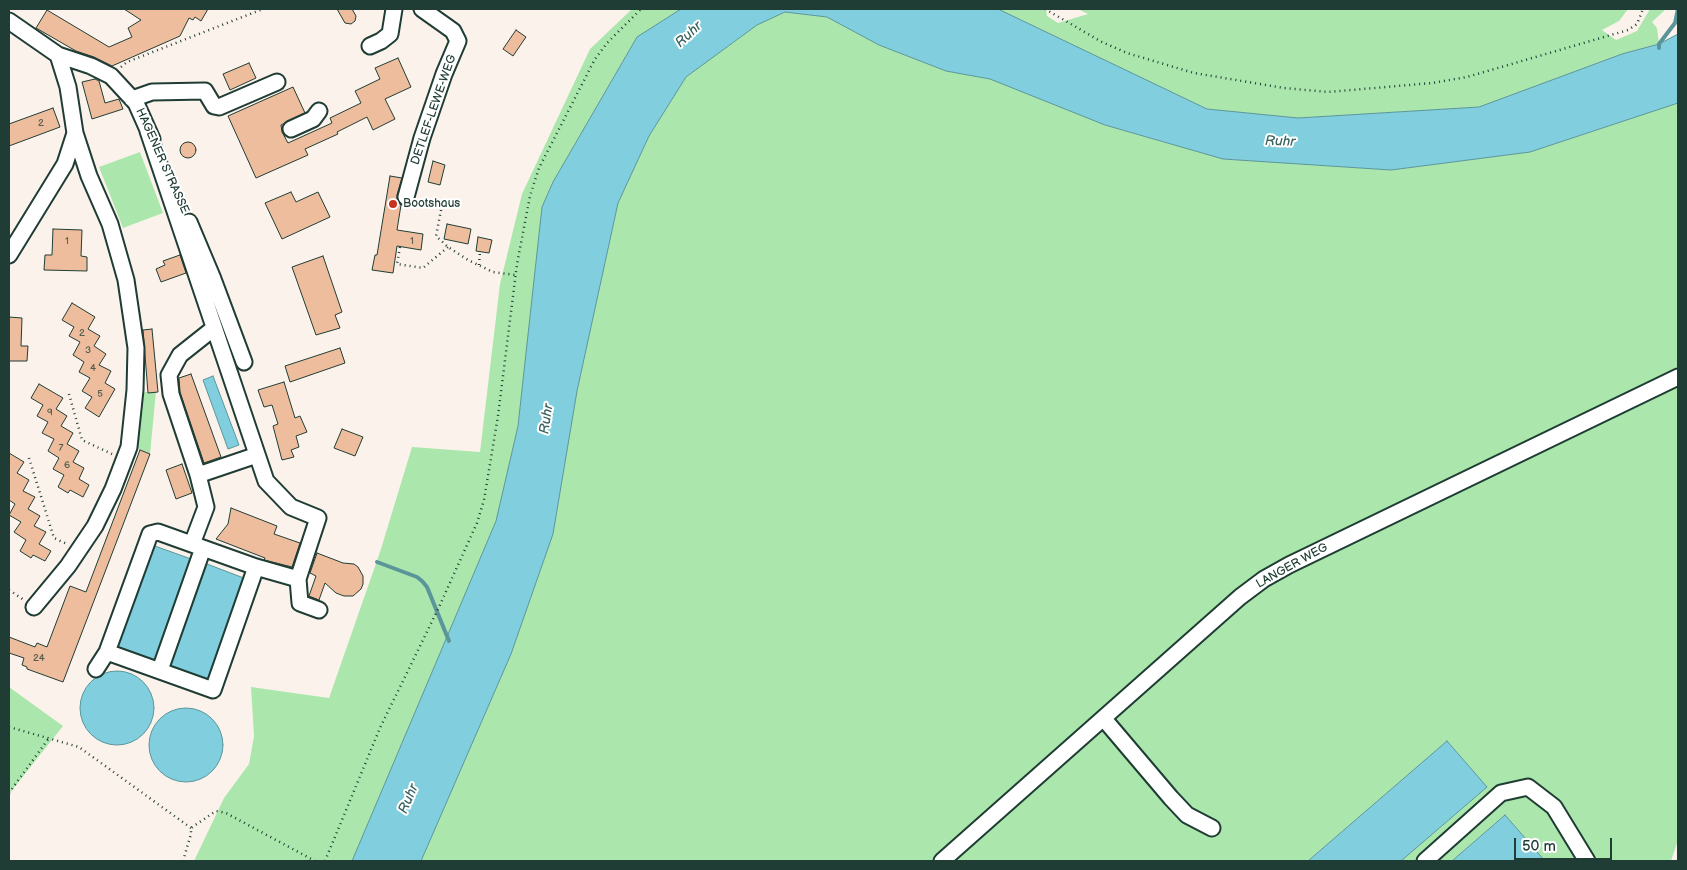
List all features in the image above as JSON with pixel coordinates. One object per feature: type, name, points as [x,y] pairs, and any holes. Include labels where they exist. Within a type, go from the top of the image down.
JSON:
[{"type":"street","points":[[370,46],[390,34],[394,9]]},
{"type":"street","name":"DETLEF-LEWE-WEG","points":[[406,197],[422,138],[444,74],[458,41],[453,31],[422,9]]},
{"type":"street","name":"HAGENER STRASSE","points":[[9,21],[58,55],[91,66],[111,76],[136,103],[213,279],[244,362]]},
{"type":"street","points":[[34,607],[68,566],[95,526],[125,460],[129,447],[134,400],[136,348],[126,280],[110,224],[89,176],[75,133],[68,87],[58,55]]},
{"type":"street","points":[[132,99],[152,92],[205,91],[208,93],[214,106],[219,107],[277,82]]},
{"type":"street","points":[[291,129],[312,119],[319,110]]},
{"type":"street","points":[[148,131],[266,481],[291,507],[318,518],[298,579],[300,603],[319,610]]},
{"type":"street","points":[[9,255],[65,164],[75,133]]},
{"type":"street","points":[[160,670],[197,546],[206,507],[198,475],[171,394],[169,375],[180,355],[214,328]]},
{"type":"street","name":"LANGER WEG","points":[[942,861],[1240,597],[1264,579],[1289,565],[1678,377]]},
{"type":"street","points":[[198,475],[257,455]]},
{"type":"street","points":[[96,670],[107,652],[150,534],[158,532],[256,567],[298,579]]},
{"type":"street","points":[[107,652],[213,690],[256,567]]},
{"type":"street","points":[[1104,719],[1187,815],[1212,828]]},
{"type":"street","points":[[1425,861],[1501,793],[1528,787],[1554,807],[1587,861]]},
{"type":"path","points":[[111,76],[127,62],[263,9]]},
{"type":"path","points":[[635,9],[640,9]]},
{"type":"path","points":[[324,861],[380,728],[440,607],[477,523],[484,500],[498,416],[515,275],[530,196],[539,168],[595,59],[607,43],[640,9]]},
{"type":"path","points":[[1045,9],[1102,42],[1127,53],[1194,73],[1284,88],[1328,92],[1432,83],[1467,77],[1628,30],[1637,24],[1644,9]]},
{"type":"path","points":[[442,205],[436,236],[448,247],[479,265],[494,272],[515,275]]},
{"type":"path","points":[[400,247],[397,264],[423,268],[448,247]]},
{"type":"path","points":[[479,265],[480,251]]},
{"type":"path","points":[[69,394],[82,440],[125,460]]},
{"type":"path","points":[[29,458],[54,538],[79,550]]},
{"type":"path","points":[[9,590],[34,607]]},
{"type":"path","points":[[9,727],[79,747],[191,828]]},
{"type":"path","points":[[9,793],[49,738]]},
{"type":"path","points":[[191,828],[216,811],[221,811],[315,861]]},
{"type":"path","points":[[183,861],[191,828]]},
{"type":"green space","points":[[632,9],[681,9],[637,37],[553,182],[542,207],[518,426],[496,521],[352,861],[194,861],[224,798],[249,764],[254,736],[251,687],[329,698],[380,552],[412,447],[480,452],[500,284],[522,194],[590,49]]},
{"type":"green space","points":[[998,9],[1046,9],[1047,16],[1058,23],[1088,14],[1078,9],[1628,9],[1619,21],[1602,30],[1616,40],[1637,31],[1650,9],[1666,9],[1652,22],[1657,28],[1659,44],[1622,54],[1479,107],[1298,118],[1207,109]]},
{"type":"green space","points":[[785,12],[827,17],[879,45],[946,71],[990,79],[1105,125],[1223,159],[1391,170],[1530,152],[1678,103],[1678,840],[1671,861],[1545,861],[1505,815],[1452,861],[1401,861],[1487,787],[1447,741],[1308,861],[421,861],[511,654],[553,534],[577,391],[618,203],[649,136],[686,77],[757,25]]},
{"type":"green space","points":[[140,152],[163,213],[123,228],[99,167]]},
{"type":"green space","points":[[156,391],[150,454],[131,445],[138,393]]},
{"type":"green space","points":[[9,687],[63,726],[9,794]]},
{"type":"water","name":"Ruhr","points":[[681,9],[998,9],[1207,109],[1298,118],[1479,107],[1622,54],[1659,44],[1678,34],[1678,103],[1530,152],[1391,170],[1223,159],[1105,125],[990,79],[946,71],[879,45],[827,17],[785,12],[757,25],[686,77],[649,136],[618,203],[577,391],[553,534],[511,654],[421,861],[352,861],[496,521],[518,426],[542,207],[553,182],[637,37]]},
{"type":"water","points":[[213,376],[239,445],[228,449],[203,380]]},
{"type":"water","points":[[152,545],[194,560],[156,666],[114,650]]},
{"type":"water","points":[[207,564],[249,580],[211,685],[169,670]]},
{"type":"water","points":[[117,671],[138,677],[148,687],[154,708],[148,729],[138,739],[117,745],[96,739],[86,729],[80,708],[86,687],[96,677]]},
{"type":"water","points":[[186,708],[207,714],[217,724],[223,745],[217,766],[207,776],[186,782],[165,776],[155,766],[149,745],[155,724],[165,714]]},
{"type":"water","points":[[1447,741],[1487,787],[1401,861],[1308,861]]},
{"type":"water","points":[[1505,815],[1545,861],[1452,861]]},
{"type":"building","points":[[124,9],[208,9],[201,21],[195,17],[193,20],[189,18],[180,36],[112,66],[76,51],[36,28],[47,10],[109,47],[132,37],[128,28],[141,20]]},
{"type":"building","points":[[337,9],[352,9],[356,16],[355,21],[351,24],[345,23]]},
{"type":"building","points":[[516,30],[526,37],[513,56],[503,49]]},
{"type":"building","points":[[398,58],[411,87],[385,99],[395,119],[373,130],[367,117],[337,132],[338,134],[305,149],[308,155],[256,178],[228,116],[293,87],[305,113],[281,125],[282,132],[288,143],[332,123],[330,118],[361,103],[355,91],[380,79],[375,68]]},
{"type":"building","points":[[249,63],[256,78],[230,90],[223,74]]},
{"type":"building","points":[[95,79],[99,81],[105,103],[119,99],[123,109],[92,119],[82,82]]},
{"type":"building","points":[[53,108],[60,127],[9,146],[9,124]]},
{"type":"building","points":[[185,142],[191,142],[196,147],[194,156],[185,158],[180,153],[180,147]]},
{"type":"building","points":[[433,161],[445,165],[440,185],[428,182]]},
{"type":"building","name":"Bootshaus","points":[[390,176],[402,178],[397,195],[397,200],[401,205],[397,230],[423,234],[421,250],[397,246],[393,273],[372,270],[375,255],[377,255]]},
{"type":"building","points":[[291,192],[296,202],[318,192],[330,217],[282,239],[265,203]]},
{"type":"building","points":[[447,224],[471,229],[468,244],[444,239]]},
{"type":"building","points":[[53,229],[82,230],[81,256],[87,257],[87,271],[44,270],[45,255],[52,255]]},
{"type":"building","points":[[478,237],[492,240],[489,253],[476,251]]},
{"type":"building","points":[[180,255],[186,273],[161,282],[156,269],[165,265],[163,261]]},
{"type":"building","points":[[323,256],[342,312],[335,315],[340,328],[316,335],[292,267]]},
{"type":"building","points":[[72,303],[95,317],[88,329],[100,336],[94,346],[106,354],[99,365],[111,371],[105,383],[115,389],[99,417],[85,408],[92,397],[82,391],[90,378],[79,372],[84,362],[73,355],[80,342],[69,336],[74,327],[62,320]]},
{"type":"building","points":[[9,317],[22,318],[21,346],[28,346],[27,361],[9,361]]},
{"type":"building","points":[[152,329],[158,392],[148,393],[143,330]]},
{"type":"building","points":[[340,348],[345,363],[290,382],[285,366]]},
{"type":"building","points":[[191,374],[221,457],[204,463],[180,392],[179,378]]},
{"type":"building","points":[[284,382],[295,418],[300,416],[307,432],[296,436],[299,447],[291,450],[294,457],[282,460],[273,426],[278,424],[272,405],[264,407],[258,390]]},
{"type":"building","points":[[39,384],[63,398],[56,409],[67,416],[61,426],[73,433],[67,444],[79,451],[73,462],[84,468],[79,479],[89,485],[83,497],[70,490],[68,493],[58,487],[64,475],[53,469],[59,458],[48,451],[54,439],[42,433],[48,422],[37,416],[43,405],[31,398]]},
{"type":"building","points":[[342,429],[363,437],[355,456],[334,448]]},
{"type":"building","points":[[140,450],[150,454],[63,682],[27,669],[27,667],[22,665],[24,658],[9,653],[9,637],[35,647],[37,643],[47,647],[70,586],[86,592]]},
{"type":"building","points":[[9,453],[24,462],[17,473],[29,480],[23,491],[35,497],[28,509],[40,516],[34,526],[46,532],[39,544],[51,551],[45,561],[33,555],[31,558],[20,551],[26,540],[14,532],[21,522],[9,515],[15,504],[9,500]]},
{"type":"building","points":[[182,464],[192,493],[176,499],[166,470]]},
{"type":"building","points":[[231,508],[277,526],[274,534],[300,543],[292,567],[264,560],[265,558],[216,539],[228,524]]},
{"type":"building","points":[[317,553],[343,563],[354,564],[358,567],[363,576],[361,589],[353,596],[344,596],[336,593],[325,583],[319,600],[309,596],[316,576],[310,573]]},
{"type":"waterway","points":[[1659,48],[1659,44],[1675,23],[1678,9]]},
{"type":"waterway","points":[[377,562],[417,577],[422,581],[427,587],[449,641]]},
{"type":"place","name":"Bootshaus","points":[[393,204]]}]
